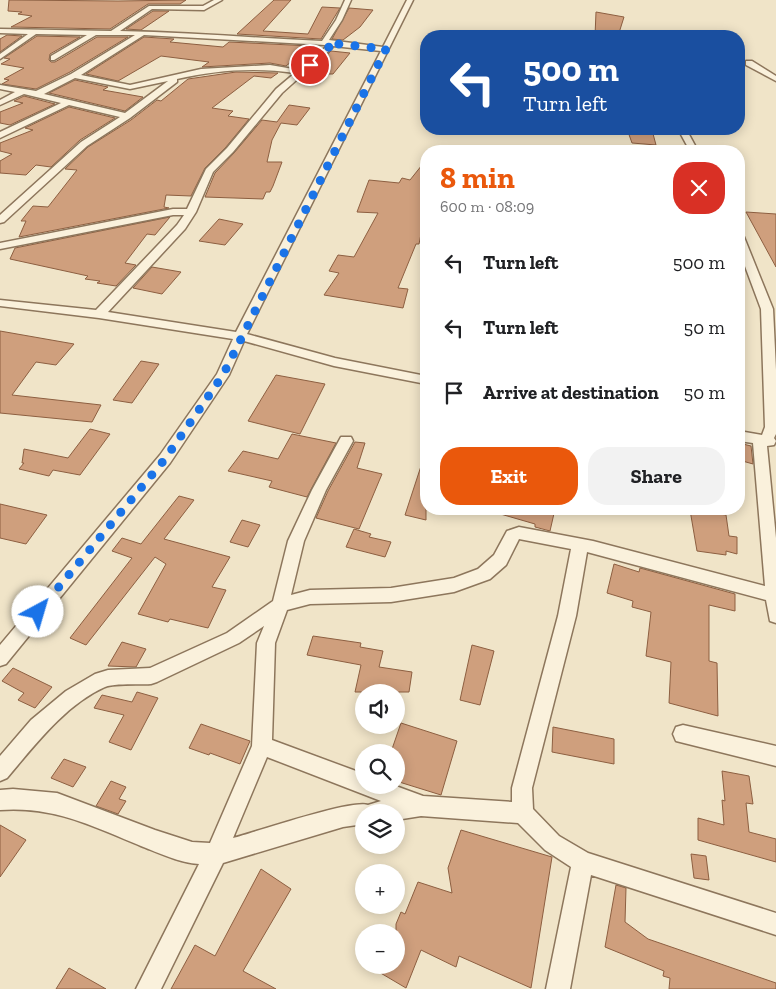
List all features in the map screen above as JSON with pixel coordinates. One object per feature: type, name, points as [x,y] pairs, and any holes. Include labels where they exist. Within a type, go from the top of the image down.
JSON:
[{"type":"street","points":[[112,34],[150,7],[204,8],[220,0]]},
{"type":"street","points":[[99,314],[125,284],[181,227],[192,212],[209,171],[230,150],[278,91],[327,50],[330,46],[325,40],[339,20],[348,0]]},
{"type":"street","points":[[0,658],[165,459],[223,375],[240,336],[410,0]]},
{"type":"street","points":[[0,31],[142,34],[328,43],[386,49]]},
{"type":"street","points":[[0,57],[34,32]]},
{"type":"street","points":[[54,58],[95,33]]},
{"type":"street","points":[[37,94],[74,76],[142,34]]},
{"type":"street","points":[[767,64],[749,63],[776,79]]},
{"type":"street","points":[[74,76],[130,87],[201,71],[270,67],[301,72]]},
{"type":"street","points":[[0,220],[84,144],[127,116],[179,76]]},
{"type":"street","points":[[0,87],[70,102],[93,110],[127,116]]},
{"type":"street","points":[[0,103],[23,91]]},
{"type":"street","points":[[0,135],[70,102]]},
{"type":"street","points":[[0,246],[173,212],[192,212]]},
{"type":"street","points":[[745,252],[767,309],[772,427],[768,441],[763,487],[776,616]]},
{"type":"street","points":[[0,303],[99,314],[240,336],[334,362],[420,379]]},
{"type":"street","points":[[745,437],[768,441]]},
{"type":"street","points":[[148,989],[216,854],[262,746],[266,643],[280,605],[296,540],[323,482],[346,441]]},
{"type":"street","points":[[0,771],[38,727],[73,697],[101,680],[151,676],[233,638],[280,605],[310,596],[391,595],[454,585],[484,574],[500,560],[513,535],[519,533],[580,544],[775,595]]},
{"type":"street","points":[[580,544],[567,616],[522,788],[523,813],[552,843],[583,862],[776,924]]},
{"type":"street","points":[[683,734],[776,756]]},
{"type":"street","points":[[262,746],[355,781]]},
{"type":"street","points":[[389,794],[421,806]]},
{"type":"street","points":[[0,800],[13,798],[57,803],[155,841],[192,853],[216,854],[343,817],[355,815]]},
{"type":"street","points":[[405,808],[421,806],[523,813]]},
{"type":"street","points":[[558,989],[583,862]]},
{"type":"building","points":[[9,0],[186,0],[180,4],[148,4],[110,29],[11,27],[32,16],[18,14],[22,12],[8,11]]},
{"type":"building","points":[[274,0],[291,0],[263,31],[308,34],[322,7],[340,8],[321,39],[237,34]]},
{"type":"building","points":[[349,8],[373,10],[360,27],[343,40],[332,39]]},
{"type":"building","points":[[153,11],[169,11],[141,30],[126,29]]},
{"type":"building","points":[[596,12],[624,17],[620,30],[595,30]]},
{"type":"building","points":[[7,35],[22,36],[0,52],[0,39]]},
{"type":"building","points":[[37,36],[80,37],[50,54],[49,60],[51,62],[55,62],[97,37],[128,37],[70,72],[36,89],[2,84],[9,80],[4,79],[24,68],[1,64],[10,59],[4,58]]},
{"type":"building","points":[[144,37],[174,39],[170,42],[223,47],[229,42],[311,46],[286,66],[270,63],[202,67],[209,62],[161,56],[118,81],[86,74]]},
{"type":"building","points":[[331,51],[350,53],[333,74],[322,74],[316,82],[298,81]]},
{"type":"building","points":[[236,72],[278,73],[271,78],[254,76],[212,108],[233,111],[228,116],[249,119],[226,147],[205,168],[191,196],[166,195],[164,207],[169,208],[19,237],[26,221],[21,221],[33,206],[48,207],[77,170],[65,169],[88,147],[131,120],[157,100],[161,101],[188,79]]},
{"type":"building","points":[[75,80],[108,87],[103,90],[143,97],[125,111],[49,93]]},
{"type":"building","points":[[24,96],[55,104],[10,125],[0,123],[0,112],[23,103],[14,101]]},
{"type":"building","points":[[289,105],[310,108],[297,125],[281,123],[272,140],[267,162],[282,162],[270,192],[266,192],[263,199],[205,197],[215,173],[262,120],[277,122]]},
{"type":"building","points":[[69,107],[115,118],[80,140],[51,167],[36,165],[26,175],[0,173],[0,161],[12,154],[0,151],[0,143],[33,130],[25,128]]},
{"type":"building","points":[[629,135],[653,135],[656,145],[632,143]]},
{"type":"building","points":[[420,168],[420,239],[419,244],[416,244],[398,288],[408,289],[403,308],[324,295],[339,273],[329,271],[338,255],[354,257],[378,213],[357,212],[369,180],[399,183],[402,178],[410,180]]},
{"type":"building","points":[[746,212],[776,214],[776,267]]},
{"type":"building","points":[[170,217],[155,235],[147,234],[125,263],[136,265],[116,286],[85,279],[88,276],[10,259],[15,248]]},
{"type":"building","points":[[219,219],[243,224],[225,245],[199,241]]},
{"type":"building","points":[[152,267],[181,272],[162,294],[133,288]]},
{"type":"building","points":[[0,331],[74,344],[56,365],[36,362],[12,395],[101,405],[92,422],[0,413]]},
{"type":"building","points":[[141,361],[159,364],[132,403],[113,400]]},
{"type":"building","points":[[276,375],[325,384],[300,434],[248,421]]},
{"type":"building","points":[[90,429],[110,434],[80,475],[53,470],[49,476],[19,469],[24,463],[22,463],[24,449],[68,458]]},
{"type":"building","points":[[292,434],[336,443],[307,497],[269,487],[272,481],[228,471],[243,451],[278,459]]},
{"type":"building","points":[[355,442],[365,443],[357,468],[382,474],[359,529],[316,518],[328,491]]},
{"type":"building","points":[[745,444],[751,446],[753,464],[745,462]]},
{"type":"building","points":[[420,469],[420,515],[426,515],[426,520],[405,515]]},
{"type":"building","points":[[179,496],[194,500],[164,539],[230,557],[212,587],[226,590],[208,628],[170,619],[168,622],[138,614],[166,564],[155,557],[86,645],[70,638],[132,558],[112,551],[122,538],[141,544]]},
{"type":"building","points":[[0,504],[47,515],[26,544],[0,538]]},
{"type":"building","points":[[504,515],[554,515],[550,531],[535,527],[535,524]]},
{"type":"building","points":[[691,515],[726,515],[729,536],[737,537],[737,554],[726,551],[726,555],[697,551]]},
{"type":"building","points":[[242,520],[260,525],[248,547],[230,542]]},
{"type":"building","points":[[354,529],[371,534],[369,537],[391,542],[385,557],[346,547]]},
{"type":"building","points":[[614,564],[639,572],[640,568],[735,594],[735,611],[709,605],[709,661],[717,663],[718,716],[669,703],[671,662],[646,656],[651,612],[632,607],[633,601],[607,593]]},
{"type":"building","points":[[313,636],[361,643],[360,647],[383,651],[379,667],[412,672],[409,692],[405,692],[405,684],[357,684],[361,665],[307,655]]},
{"type":"building","points":[[122,642],[146,649],[136,667],[108,666]]},
{"type":"building","points":[[472,645],[494,651],[480,705],[460,700]]},
{"type":"building","points":[[13,668],[52,687],[35,708],[18,700],[24,693],[2,681]]},
{"type":"building","points":[[137,692],[158,698],[131,750],[109,742],[124,715],[94,708],[102,695],[132,702]]},
{"type":"building","points":[[201,724],[250,741],[240,764],[210,753],[209,755],[189,748]]},
{"type":"building","points":[[405,724],[457,741],[441,795],[405,784],[405,744],[394,744],[397,734],[405,734]]},
{"type":"building","points":[[553,727],[614,739],[614,764],[552,752]]},
{"type":"building","points":[[64,759],[86,767],[73,787],[51,778]]},
{"type":"building","points":[[722,771],[749,776],[753,804],[746,803],[749,832],[776,839],[776,862],[698,840],[698,818],[724,825],[722,800],[725,801]]},
{"type":"building","points":[[111,781],[126,787],[119,799],[126,801],[118,814],[96,806]]},
{"type":"building","points":[[0,825],[26,840],[0,877]]},
{"type":"building","points":[[461,830],[552,857],[531,988],[459,956],[456,967],[421,950],[406,988],[382,974],[405,974],[405,924],[396,924],[400,914],[405,914],[418,882],[452,893],[448,868]]},
{"type":"building","points":[[691,854],[706,856],[709,880],[694,878]]},
{"type":"building","points":[[261,869],[291,889],[243,971],[276,989],[171,989],[195,945],[215,956]]},
{"type":"building","points":[[616,885],[626,888],[625,922],[648,939],[776,983],[776,989],[669,989],[670,978],[663,976],[664,971],[605,947]]},
{"type":"building","points":[[69,968],[106,989],[56,989]]},
{"type":"route","points":[[38,612],[165,459],[223,375],[240,336],[386,49],[328,43],[330,46],[327,50],[310,65]]}]
